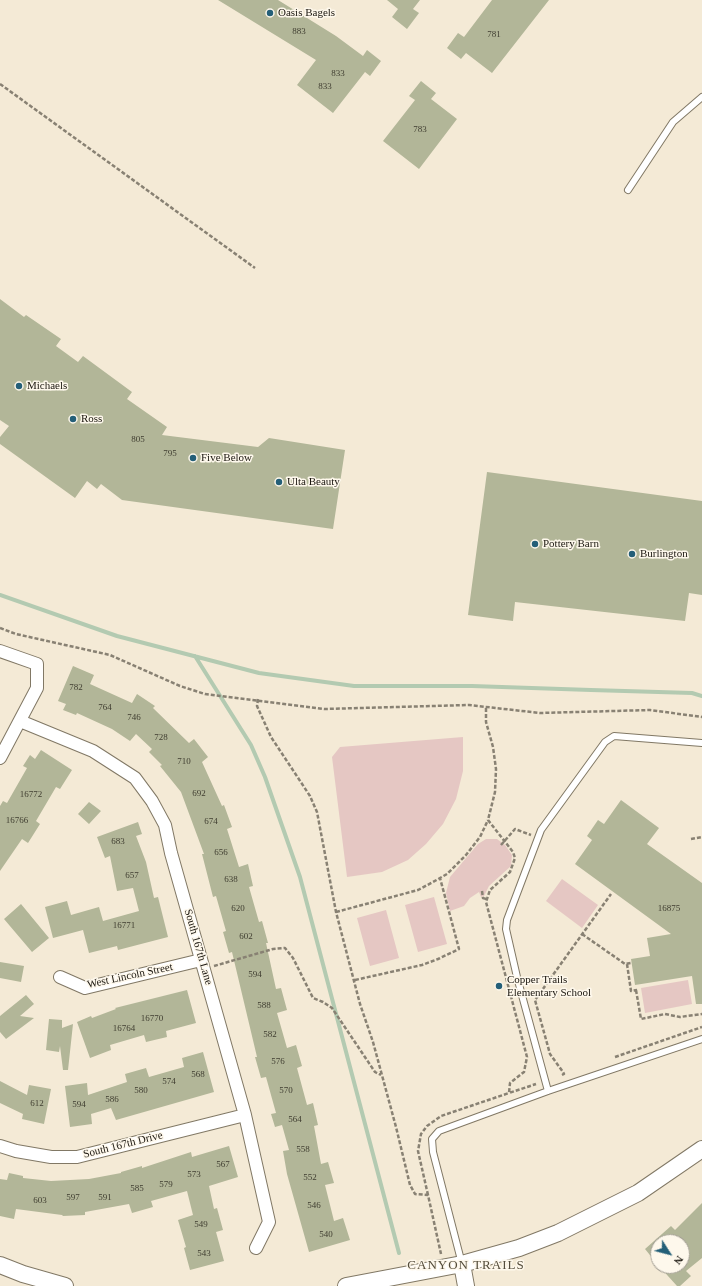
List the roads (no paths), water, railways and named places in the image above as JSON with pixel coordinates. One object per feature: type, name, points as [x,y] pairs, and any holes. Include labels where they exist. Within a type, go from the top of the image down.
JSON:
[{"type":"street","points":[[0,651],[36,664],[37,688],[0,758]]},
{"type":"street","name":"South 167th Lane","points":[[20,721],[94,751],[135,778],[152,801],[165,825],[171,853],[245,1115],[269,1222],[256,1248]]},
{"type":"street","name":"West Lincoln Street","points":[[60,977],[85,988],[202,964]]},
{"type":"street","name":"South 167th Drive","points":[[0,1146],[16,1151],[51,1157],[78,1157],[245,1115]]},
{"type":"street","points":[[346,1286],[462,1264],[519,1248],[586,1220],[638,1193],[702,1149]]},
{"type":"street","points":[[462,1264],[466,1286]]},
{"type":"street","points":[[0,1265],[23,1274],[64,1286]]},
{"type":"lane","points":[[628,190],[673,122],[702,97]]},
{"type":"lane","points":[[548,1091],[517,977],[506,929],[507,920],[541,830],[605,742],[614,736],[702,743]]},
{"type":"lane","points":[[462,1264],[433,1152],[432,1139],[439,1131],[548,1091],[702,1039]]},
{"type":"waterway","points":[[0,595],[117,636],[259,673],[354,686],[472,686],[692,693],[702,696]]},
{"type":"waterway","points":[[195,656],[251,745],[265,777],[300,877],[399,1253]]},
{"type":"place","name":"Oasis Bagels","points":[[270,13]]},
{"type":"place","name":"Michaels","points":[[19,386]]},
{"type":"place","name":"Ross","points":[[73,419]]},
{"type":"place","name":"Five Below","points":[[193,458]]},
{"type":"place","name":"Ulta Beauty","points":[[279,482]]},
{"type":"place","name":"Pottery Barn","points":[[535,544]]},
{"type":"place","name":"Burlington","points":[[632,554]]},
{"type":"place","name":"Copper Trails Elementary School","points":[[499,986]]},
{"type":"district","name":"CANYON TRAILS","points":[[466,1266]]}]
